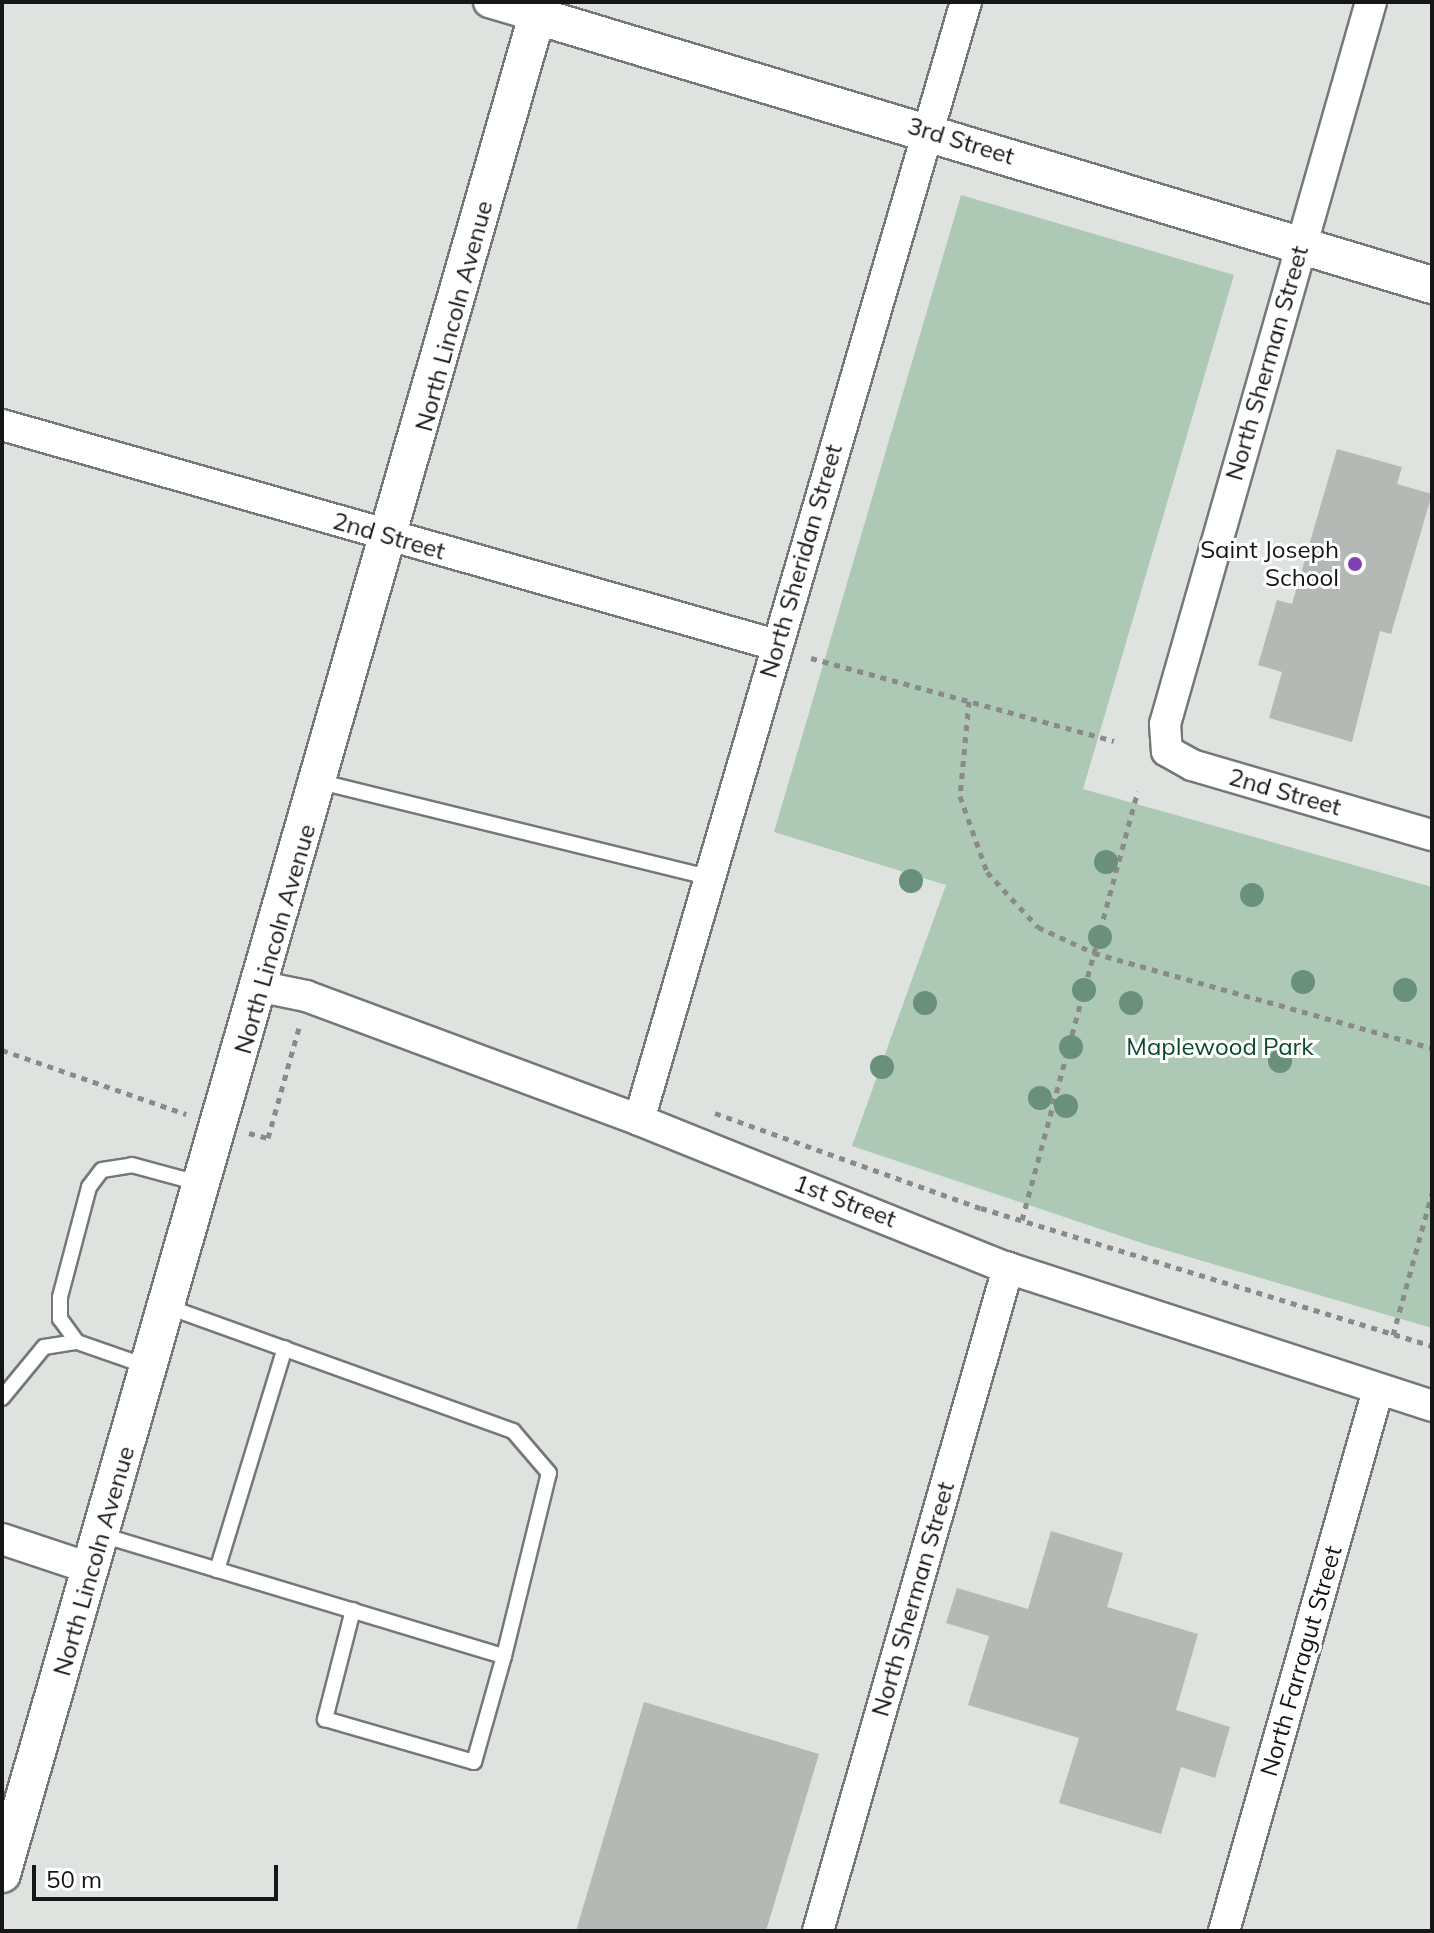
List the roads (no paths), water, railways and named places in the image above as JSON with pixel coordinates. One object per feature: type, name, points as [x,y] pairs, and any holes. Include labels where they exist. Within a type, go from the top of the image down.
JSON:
[{"type":"street","name":"3rd Street","points":[[489,2],[539,9],[1300,248],[1432,285]]},
{"type":"street","name":"North Sheridan Street","points":[[639,1120],[966,2]]},
{"type":"street","name":"North Sherman Street","points":[[1165,724],[1371,2]]},
{"type":"street","name":"North Lincoln Avenue","points":[[2,1874],[392,538],[539,9]]},
{"type":"street","name":"2nd Street","points":[[2,425],[776,645]]},
{"type":"street","name":"2nd Street","points":[[1165,724],[1167,751],[1192,765],[1432,835]]},
{"type":"street","name":"1st Street","points":[[262,987],[306,996],[639,1120],[1008,1268],[1432,1406]]},
{"type":"street","name":"North Sherman Street","points":[[818,1931],[1008,1268]]},
{"type":"street","name":"North Farragut Street","points":[[1224,1931],[1378,1390]]},
{"type":"street","points":[[2,1539],[97,1552]]},
{"type":"lane","points":[[321,782],[708,877]]},
{"type":"lane","points":[[77,1342],[60,1319],[60,1297],[89,1187],[102,1170],[132,1165],[203,1185]]},
{"type":"lane","points":[[168,1307],[513,1431],[549,1473],[504,1656],[474,1762],[325,1719],[353,1610]]},
{"type":"lane","points":[[2,1398],[44,1347],[77,1342],[150,1367]]},
{"type":"lane","points":[[217,1570],[285,1348]]},
{"type":"lane","points":[[97,1552],[217,1570],[504,1656]]},
{"type":"place","name":"Saint Joseph School","points":[[1355,564]]},
{"type":"park label","name":"Maplewood Park","points":[[1220,1047]]}]
